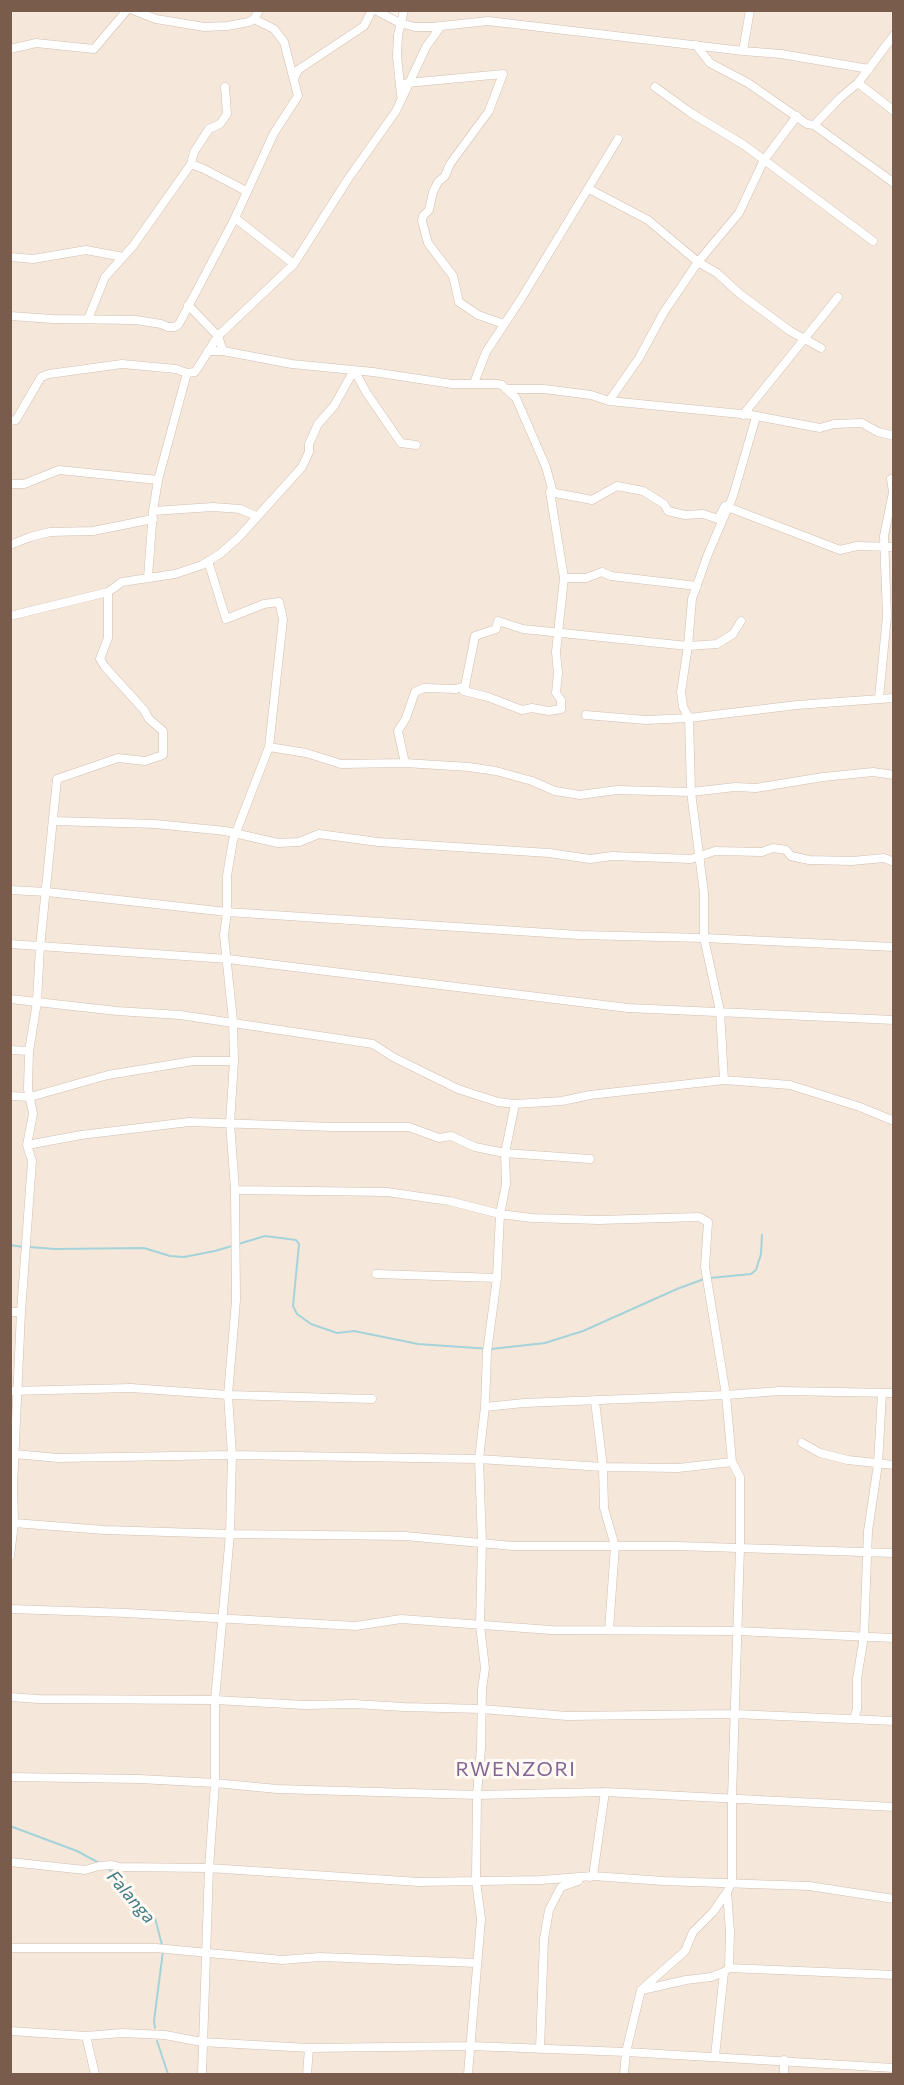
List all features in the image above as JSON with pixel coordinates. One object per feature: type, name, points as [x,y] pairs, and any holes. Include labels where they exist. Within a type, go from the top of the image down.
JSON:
[{"type":"street","points":[[10,49],[36,43],[94,49],[127,10]]},
{"type":"street","points":[[133,10],[156,19],[204,27],[249,22],[254,19],[259,10]]},
{"type":"street","points":[[294,79],[298,70],[364,26],[373,10],[400,23],[415,27],[441,27],[488,21],[781,54],[868,69]]},
{"type":"street","points":[[402,96],[397,56],[400,23],[404,10]]},
{"type":"street","points":[[742,51],[750,10]]},
{"type":"street","points":[[10,316],[136,320],[175,327],[179,324],[235,218],[274,134],[297,100],[298,92],[284,42],[274,29],[254,19]]},
{"type":"street","points":[[10,421],[16,420],[41,377],[49,374],[122,364],[176,369],[187,373],[195,372],[218,336],[294,264],[348,179],[396,111],[426,47],[441,27]]},
{"type":"street","points":[[814,125],[858,83],[894,35]]},
{"type":"street","points":[[696,45],[710,63],[748,83],[807,124],[814,125],[894,183]]},
{"type":"street","points":[[399,77],[408,82],[504,74],[489,111],[450,164],[445,176],[438,182],[429,210],[423,216],[422,221],[428,243],[453,276],[459,302],[478,315],[504,324]]},
{"type":"street","points":[[858,83],[894,111]]},
{"type":"street","points":[[88,320],[105,277],[123,257],[191,164],[194,152],[209,129],[220,124],[227,114],[225,87]]},
{"type":"street","points":[[655,87],[691,113],[764,159],[873,241]]},
{"type":"street","points":[[609,401],[639,358],[664,312],[698,262],[739,213],[764,159],[796,116]]},
{"type":"street","points":[[474,382],[486,352],[618,139]]},
{"type":"street","points":[[191,164],[246,191]]},
{"type":"street","points":[[589,189],[648,220],[698,262],[717,273],[740,294],[803,340],[821,348]]},
{"type":"street","points":[[235,218],[294,264]]},
{"type":"street","points":[[10,257],[33,259],[86,250],[123,257]]},
{"type":"street","points":[[743,415],[838,297]]},
{"type":"street","points":[[188,305],[218,336],[223,351]]},
{"type":"street","points":[[208,351],[223,351],[292,364],[452,384],[467,385],[474,382],[497,384],[516,398],[546,467],[552,489],[550,492],[564,578],[558,631],[556,693],[561,700],[561,709],[522,710],[464,691],[462,687],[456,689],[424,688],[415,692],[406,718],[398,731],[405,763]]},
{"type":"street","points":[[354,370],[366,392],[401,443],[416,445]]},
{"type":"street","points":[[10,616],[108,592],[122,582],[175,574],[208,561],[239,537],[302,466],[318,424],[334,406],[354,370]]},
{"type":"street","points":[[148,577],[158,480],[187,373]]},
{"type":"street","points":[[506,389],[544,389],[591,395],[609,401],[743,415],[820,428],[834,424],[862,423],[878,432],[894,436]]},
{"type":"street","points":[[724,1080],[720,1011],[704,938],[704,893],[691,792],[689,718],[683,707],[681,692],[692,599],[708,554],[734,496],[756,417]]},
{"type":"street","points":[[10,484],[24,484],[58,470],[158,480]]},
{"type":"street","points":[[879,698],[887,616],[889,547],[884,536],[893,492],[891,479],[894,479]]},
{"type":"street","points":[[550,492],[592,500],[617,486],[642,491],[664,504],[668,511],[685,515],[702,514],[718,519],[725,506],[840,550],[857,546],[889,547]]},
{"type":"street","points":[[10,545],[50,532],[93,531],[153,515],[213,507],[240,509],[256,516]]},
{"type":"street","points":[[202,2074],[209,1868],[215,1783],[215,1700],[230,1534],[232,1455],[228,1395],[236,1300],[235,1190],[230,1123],[234,1061],[233,1022],[224,935],[228,876],[234,836],[269,747],[283,619],[279,602],[264,604],[226,619],[208,561]]},
{"type":"street","points":[[564,578],[586,578],[602,572],[611,576],[697,586]]},
{"type":"street","points":[[10,1556],[14,1523],[12,1486],[15,1454],[14,1391],[32,1161],[27,1145],[33,1114],[30,1097],[29,1051],[37,1002],[40,946],[57,779],[118,758],[145,761],[163,755],[163,731],[149,719],[144,710],[100,659],[108,639],[108,592]]},
{"type":"street","points":[[464,691],[475,636],[496,629],[498,621],[523,629],[688,646],[717,644],[733,634],[741,621]]},
{"type":"street","points":[[586,715],[646,720],[689,718],[797,705],[894,698]]},
{"type":"street","points":[[269,747],[306,753],[341,764],[405,763],[469,766],[532,781],[555,791],[580,795],[617,790],[691,792],[735,787],[756,788],[823,777],[873,772],[894,775]]},
{"type":"street","points":[[54,821],[155,824],[225,831],[234,836],[278,843],[299,842],[319,834],[378,842],[549,853],[590,859],[612,856],[686,859],[715,851],[762,852],[773,849],[786,850],[791,856],[809,860],[852,861],[884,858],[894,862]]},
{"type":"street","points":[[10,890],[227,912],[579,935],[894,947]]},
{"type":"street","points":[[10,944],[228,959],[628,1008],[894,1020]]},
{"type":"street","points":[[10,999],[233,1022],[373,1044],[393,1057],[458,1089],[498,1102],[515,1104],[562,1101],[590,1095],[724,1080],[790,1085],[860,1107],[894,1121]]},
{"type":"street","points":[[10,1050],[29,1051]]},
{"type":"street","points":[[10,1096],[30,1097],[108,1075],[193,1060],[234,1061]]},
{"type":"street","points":[[468,2074],[481,1919],[476,1881],[477,1795],[485,1668],[480,1625],[482,1543],[479,1459],[485,1407],[487,1349],[497,1278],[500,1214],[506,1184],[505,1153],[515,1104]]},
{"type":"street","points":[[27,1145],[81,1135],[189,1122],[410,1127],[439,1138],[452,1136],[475,1147],[505,1153],[590,1159]]},
{"type":"street","points":[[235,1190],[387,1192],[449,1201],[500,1214],[532,1218],[599,1220],[702,1218],[708,1222],[705,1272],[709,1283],[726,1395],[732,1462],[740,1478],[732,1882],[713,1912],[693,1932],[685,1951],[641,1990],[626,2052],[624,2074]]},
{"type":"street","points":[[376,1274],[497,1278]]},
{"type":"street","points":[[10,1312],[21,1312]]},
{"type":"street","points":[[14,1391],[131,1388],[228,1395],[372,1399]]},
{"type":"street","points":[[485,1407],[780,1391],[894,1393]]},
{"type":"street","points":[[854,1719],[857,1709],[857,1679],[864,1636],[868,1531],[878,1464],[882,1393]]},
{"type":"street","points":[[595,1401],[603,1467],[604,1508],[615,1546],[609,1630]]},
{"type":"street","points":[[802,1443],[820,1453],[894,1465]]},
{"type":"street","points":[[15,1454],[58,1458],[232,1455],[479,1459],[603,1467],[678,1468],[732,1462]]},
{"type":"street","points":[[14,1523],[104,1530],[405,1536],[513,1546],[740,1548],[894,1553]]},
{"type":"street","points":[[10,1609],[356,1626],[400,1619],[551,1630],[736,1631],[894,1638]]},
{"type":"street","points":[[10,1697],[215,1700],[305,1705],[354,1704],[482,1709],[567,1716],[735,1714],[894,1721]]},
{"type":"street","points":[[10,1777],[215,1783],[277,1789],[477,1795],[605,1792],[894,1807]]},
{"type":"street","points":[[593,1876],[605,1792]]},
{"type":"street","points":[[10,1862],[85,1870],[112,1865],[209,1868],[419,1882],[541,1880],[593,1876],[809,1886],[894,1899]]},
{"type":"street","points":[[540,2049],[544,1939],[549,1910],[561,1887],[593,1876]]},
{"type":"street","points":[[715,2056],[730,1932],[727,1892]]},
{"type":"street","points":[[10,1948],[166,1948],[282,1960],[320,1957],[477,1963]]},
{"type":"street","points":[[641,1990],[711,1977],[727,1970],[894,1975]]},
{"type":"street","points":[[10,2031],[87,2036],[122,2033],[165,2035],[202,2042],[309,2048],[471,2046],[626,2052],[894,2068]]},
{"type":"street","points":[[87,2036],[95,2074]]},
{"type":"street","points":[[307,2074],[309,2048]]},
{"type":"street","points":[[784,2060],[784,2074]]},
{"type":"shaded area","points":[[384,10],[400,19],[402,10],[893,11],[893,2074],[11,2074],[11,11]]},
{"type":"waterway","points":[[710,1278],[751,1274],[756,1270],[761,1254],[762,1235]]},
{"type":"waterway","points":[[29,1247],[144,1248],[170,1256],[184,1257],[215,1251],[265,1236],[296,1240],[299,1244],[293,1306],[297,1314],[311,1324],[337,1333],[354,1331],[418,1344],[491,1349],[545,1343],[583,1331],[704,1279]]},
{"type":"waterway","points":[[10,1245],[23,1247]]},
{"type":"waterway","name":"Falanga","points":[[10,1826],[77,1851],[101,1864]]},
{"type":"waterway","name":"Falanga","points":[[108,1869],[115,1874],[127,1893],[155,1918],[162,1945]]},
{"type":"waterway","name":"Falanga","points":[[155,2028],[163,1951]]},
{"type":"waterway","name":"Falanga","points":[[157,2041],[168,2074]]},
{"type":"district","name":"RWENZORI","points":[[516,1769]]}]
